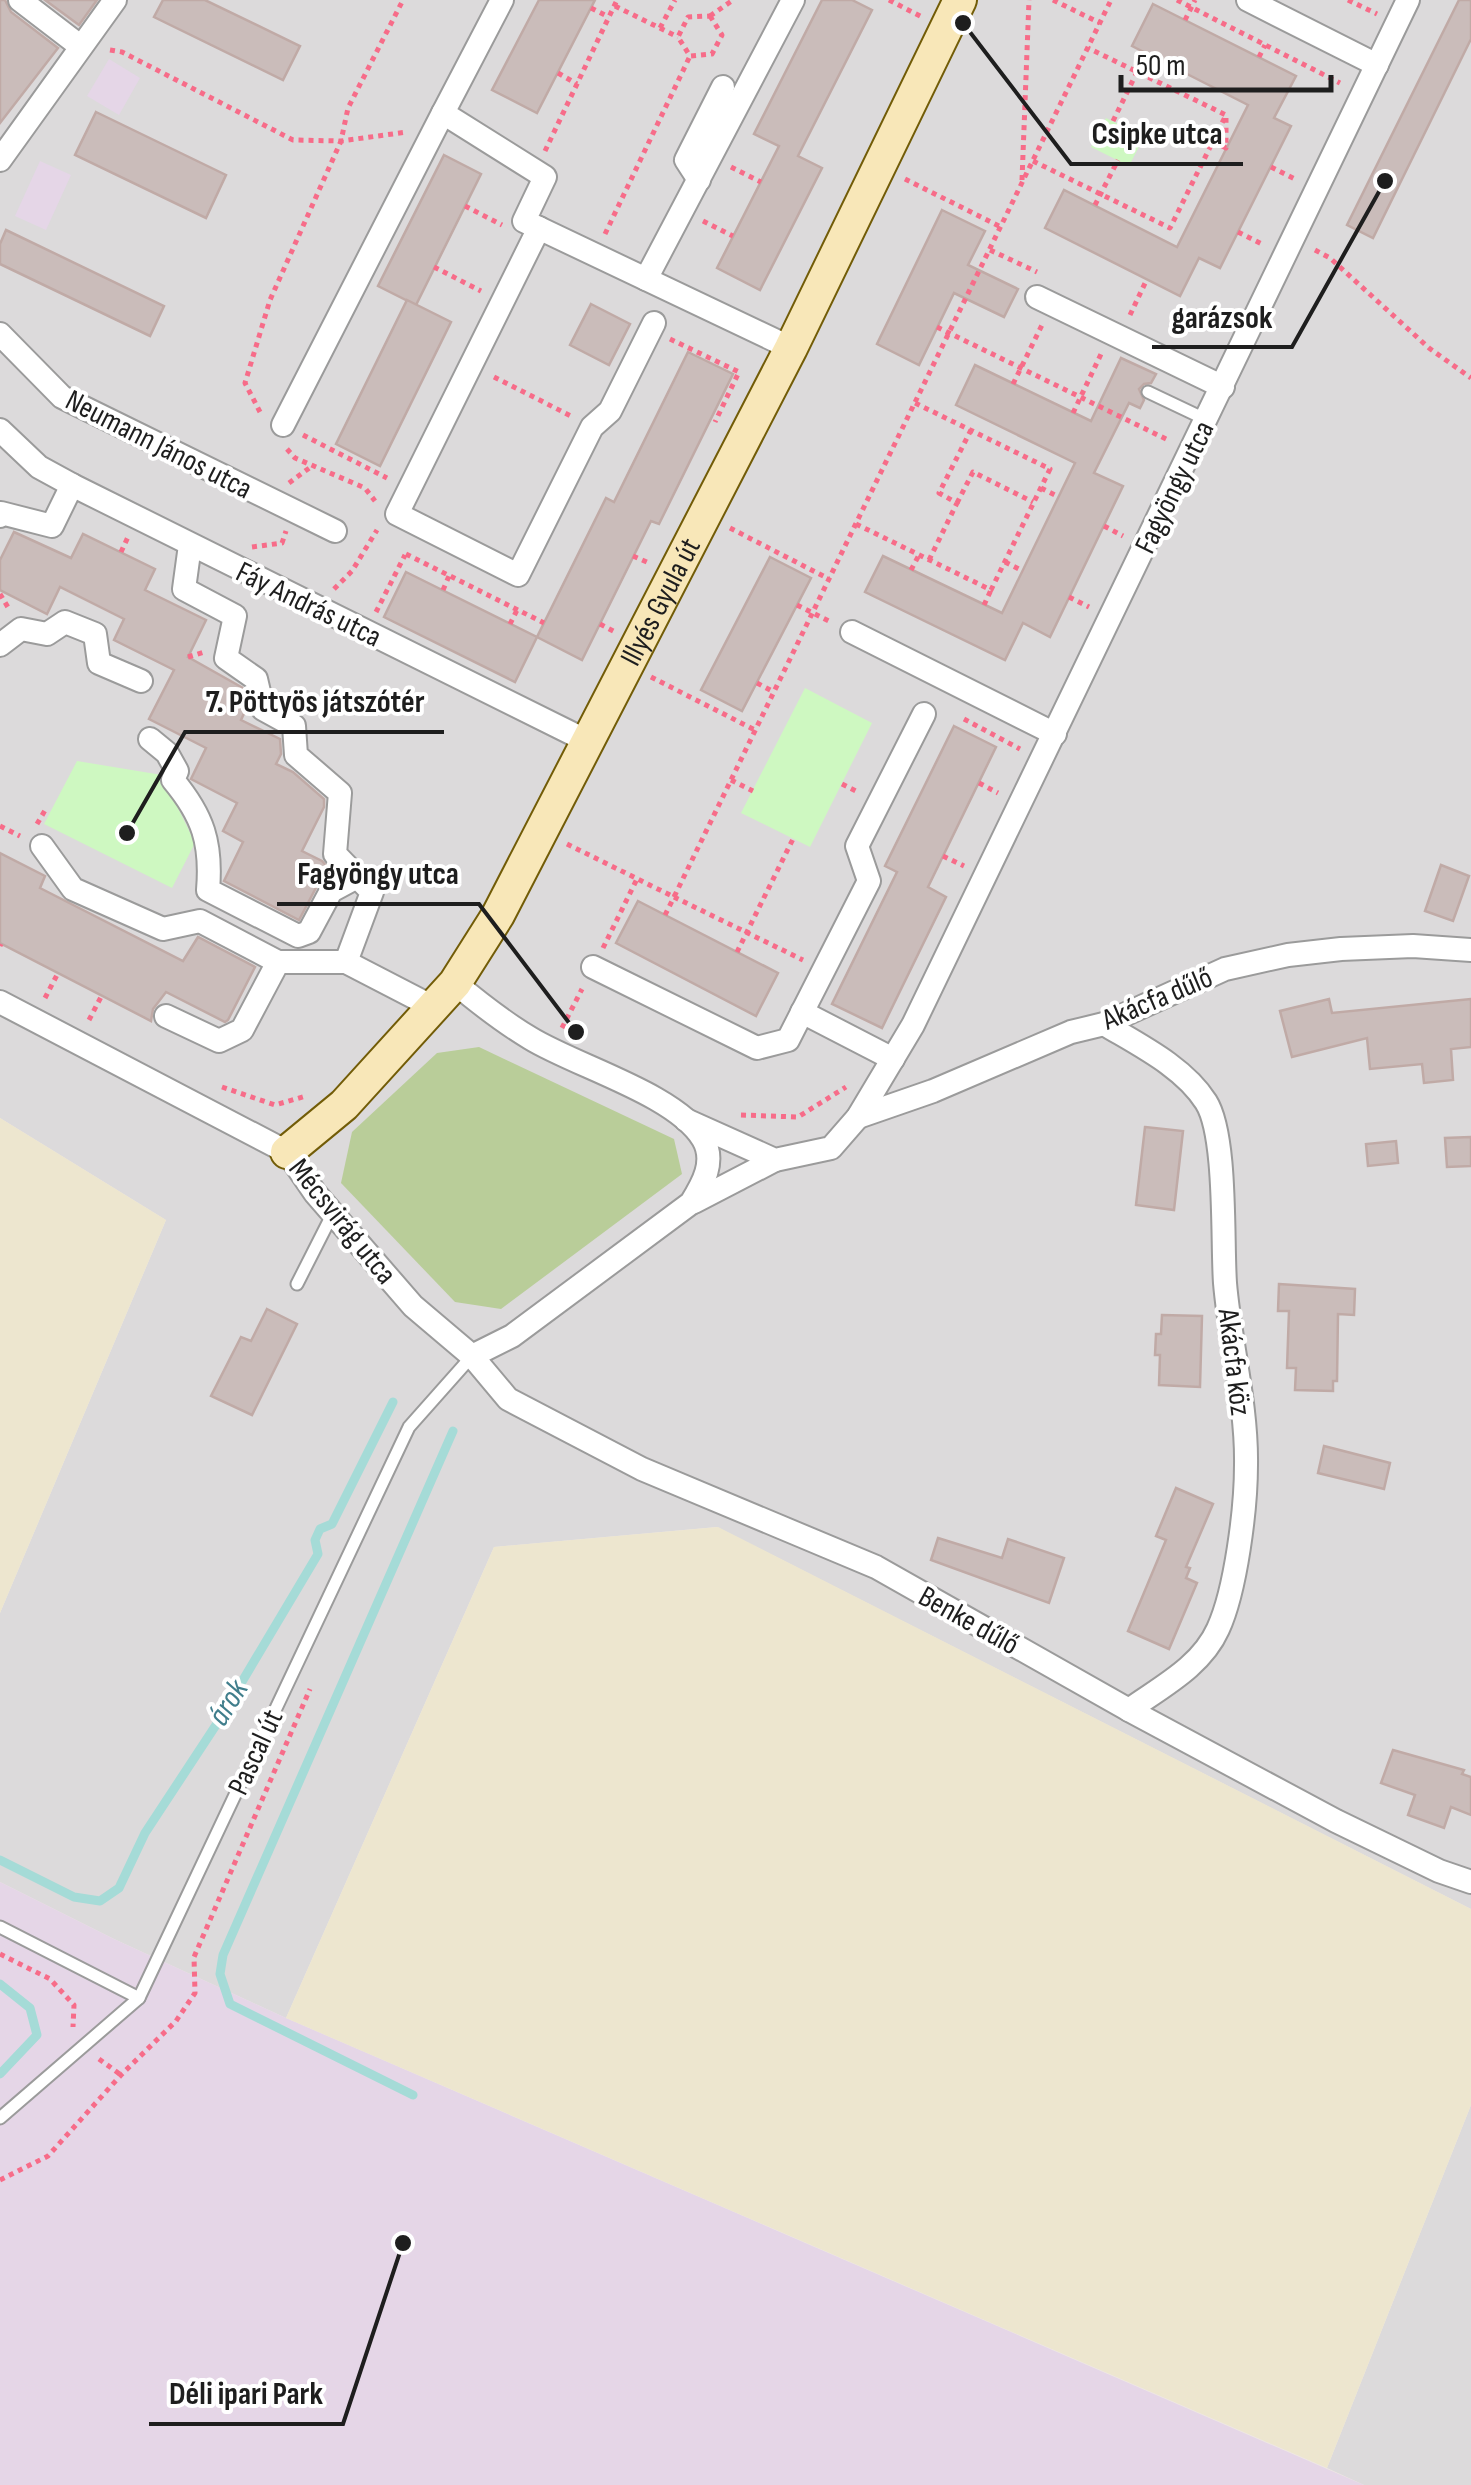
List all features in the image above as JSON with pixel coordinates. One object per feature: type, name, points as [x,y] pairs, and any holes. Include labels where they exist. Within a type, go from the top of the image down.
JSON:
[{"type":"street","points":[[20,0],[80,46]]},
{"type":"street","points":[[0,160],[115,0]]},
{"type":"street","points":[[279,432],[502,0]]},
{"type":"street","points":[[646,279],[793,0]]},
{"type":"street","points":[[1248,0],[1377,65]]},
{"type":"street","name":"Fagyöngy utca","points":[[472,1356],[512,1336],[691,1203],[775,1160],[831,1148],[858,1117],[922,1008],[1408,0]]},
{"type":"street","name":"Illyés Gyula út","points":[[286,1152],[344,1105],[444,995],[498,915],[791,348],[944,5]]},
{"type":"street","points":[[699,180],[686,160],[724,87]]},
{"type":"street","points":[[439,122],[545,177],[524,221],[791,348]]},
{"type":"street","points":[[539,228],[409,490],[391,515],[518,575],[592,427],[610,412],[654,323]]},
{"type":"street","points":[[1043,292],[1120,325],[1223,386]]},
{"type":"street","name":"Neumann János utca","points":[[0,334],[62,397],[334,531]]},
{"type":"street","name":"Fáy András utca","points":[[0,430],[39,466],[72,484],[589,742]]},
{"type":"street","points":[[0,516],[2,513],[52,526],[72,484]]},
{"type":"street","name":"Fáy András utca","points":[[190,545],[184,588],[236,616],[226,658],[256,679],[263,709],[294,726],[296,755],[340,793],[334,854],[372,892],[346,962]]},
{"type":"street","points":[[0,645],[21,628],[47,634],[65,622],[96,634],[100,663],[141,681]]},
{"type":"street","points":[[852,632],[1055,734]]},
{"type":"street","points":[[594,967],[757,1048],[788,1040],[869,880],[857,846],[924,714]]},
{"type":"street","points":[[150,739],[167,753],[177,770],[173,780],[191,802],[211,855],[208,890],[298,936],[309,932],[331,890],[357,877]]},
{"type":"street","points":[[42,846],[73,889],[163,930],[200,921],[278,962],[346,962],[486,1009],[532,1040],[663,1104],[686,1120],[775,1160]]},
{"type":"street","name":"Akácfa dűlő","points":[[858,1117],[933,1091],[1071,1032],[1104,1024],[1224,969],[1288,954],[1412,946],[1471,950]]},
{"type":"street","points":[[166,1016],[219,1042],[242,1030],[278,962]]},
{"type":"street","name":"Mécsvirág utca","points":[[0,1002],[286,1152],[412,1306],[472,1356]]},
{"type":"street","points":[[802,1012],[893,1060]]},
{"type":"street","name":"Akácfa köz","points":[[1104,1024],[1147,1049],[1184,1078],[1206,1101],[1212,1115],[1220,1168],[1225,1285],[1246,1462],[1243,1516],[1218,1629],[1198,1660],[1129,1710]]},
{"type":"street","points":[[686,1120],[702,1139],[709,1157],[704,1182],[691,1203]]},
{"type":"street","name":"Benke dűlő","points":[[472,1356],[508,1399],[642,1469],[876,1567],[1336,1821],[1438,1871],[1471,1882]]},
{"type":"lane","points":[[1148,392],[1207,420]]},
{"type":"lane","points":[[297,1284],[333,1213]]},
{"type":"lane","name":"Pascal út","points":[[0,2118],[139,1998],[408,1427],[472,1356]]},
{"type":"lane","points":[[0,1927],[139,1998]]},
{"type":"path","points":[[291,595],[333,590],[352,572],[391,515],[364,488],[295,458],[245,382],[270,300],[341,142],[348,108],[403,0]]},
{"type":"path","points":[[660,28],[675,0]]},
{"type":"path","points":[[678,37],[688,18],[710,16],[732,0]]},
{"type":"path","points":[[1022,183],[1029,0]]},
{"type":"path","points":[[1053,0],[1100,24]]},
{"type":"path","points":[[666,915],[1111,0]]},
{"type":"path","points":[[1176,0],[1193,4],[1348,87]]},
{"type":"path","points":[[1348,0],[1381,16]]},
{"type":"path","points":[[1185,20],[1193,4]]},
{"type":"path","points":[[924,18],[944,5]]},
{"type":"path","points":[[614,6],[678,37],[690,56]]},
{"type":"path","points":[[591,8],[609,17]]},
{"type":"path","points":[[690,56],[712,54],[722,35],[710,16]]},
{"type":"path","points":[[1259,57],[1265,45]]},
{"type":"path","points":[[80,46],[122,52],[293,140],[341,142],[439,122]]},
{"type":"path","points":[[1088,48],[1226,115]]},
{"type":"path","points":[[595,254],[690,56]]},
{"type":"path","points":[[1113,121],[1137,72]]},
{"type":"path","points":[[558,73],[577,84]]},
{"type":"path","points":[[1213,142],[1226,148],[1226,115]]},
{"type":"path","points":[[1164,240],[1226,115]]},
{"type":"path","points":[[1095,205],[1118,160]]},
{"type":"path","points":[[1033,161],[1170,228]]},
{"type":"path","points":[[1271,167],[1302,182]]},
{"type":"path","points":[[736,169],[761,182]]},
{"type":"path","points":[[898,176],[1001,226]]},
{"type":"path","points":[[708,223],[733,236]]},
{"type":"path","points":[[1238,232],[1270,248]]},
{"type":"path","points":[[1294,239],[1330,258],[1429,348],[1471,378]]},
{"type":"path","points":[[990,250],[1043,292],[1014,384]]},
{"type":"path","points":[[968,265],[980,270]]},
{"type":"path","points":[[434,267],[502,302]]},
{"type":"path","points":[[1073,413],[1147,279]]},
{"type":"path","points":[[938,327],[1176,444]]},
{"type":"path","points":[[691,347],[740,372],[715,422]]},
{"type":"path","points":[[494,377],[592,427]]},
{"type":"path","points":[[915,404],[1050,470],[984,605]]},
{"type":"path","points":[[957,503],[939,494],[971,430]]},
{"type":"path","points":[[279,432],[409,490]]},
{"type":"path","points":[[928,560],[973,472],[1034,502]]},
{"type":"path","points":[[1042,488],[1059,497]]},
{"type":"path","points":[[221,560],[258,545],[282,543],[292,512]]},
{"type":"path","points":[[856,524],[992,590]]},
{"type":"path","points":[[724,525],[830,579]]},
{"type":"path","points":[[1104,526],[1130,539]]},
{"type":"path","points":[[376,612],[406,554],[544,623]]},
{"type":"path","points":[[911,570],[919,555]]},
{"type":"path","points":[[634,556],[654,565]]},
{"type":"path","points":[[1005,562],[1023,571]]},
{"type":"path","points":[[442,590],[449,576]]},
{"type":"path","points":[[1069,597],[1096,610]]},
{"type":"path","points":[[797,605],[813,613]]},
{"type":"path","points":[[510,624],[517,610]]},
{"type":"path","points":[[648,675],[756,730]]},
{"type":"path","points":[[757,683],[774,692]]},
{"type":"path","points":[[962,718],[1028,753]]},
{"type":"path","points":[[731,780],[753,790]]},
{"type":"path","points":[[979,783],[1006,796]]},
{"type":"path","points":[[842,784],[855,790]]},
{"type":"path","points":[[738,952],[792,838]]},
{"type":"path","points":[[564,843],[823,970]]},
{"type":"path","points":[[942,856],[959,864]]},
{"type":"path","points":[[558,1038],[636,878]]},
{"type":"path","points":[[45,998],[58,973]]},
{"type":"path","points":[[30,990],[60,1005]]},
{"type":"path","points":[[89,1020],[102,996]]},
{"type":"path","points":[[74,1013],[105,1028]]},
{"type":"path","points":[[212,1082],[275,1105],[318,1093]]},
{"type":"path","points":[[740,1115],[798,1118],[848,1085]]},
{"type":"path","points":[[0,1954],[50,1979],[74,2005],[75,2022],[67,2038],[121,2075]]},
{"type":"shaded area","points":[[0,0],[1471,0],[1471,1909],[717,1527],[494,1547],[286,2018],[0,1882],[0,1613],[166,1220],[0,1118]]},
{"type":"shaded area","points":[[109,59],[140,78],[119,115],[87,96]]},
{"type":"shaded area","points":[[40,161],[71,175],[46,230],[15,216]]},
{"type":"shaded area","points":[[0,1118],[166,1220],[0,1613]]},
{"type":"shaded area","points":[[718,1527],[1471,1909],[1471,2105],[1327,2468],[286,2018],[494,1547]]},
{"type":"shaded area","points":[[0,1882],[286,2018],[1364,2485],[0,2485]]},
{"type":"shaded area","points":[[1471,2105],[1471,2485],[1364,2485],[1327,2468]]},
{"type":"green space","points":[[1106,118],[1144,137],[1129,166],[1091,147]]},
{"type":"green space","points":[[805,688],[872,723],[810,847],[741,813]]},
{"type":"green space","points":[[77,761],[162,775],[195,843],[172,888],[44,824]]},
{"type":"green space","points":[[479,1047],[674,1139],[682,1174],[501,1309],[455,1302],[341,1183],[352,1132],[437,1053]]},
{"type":"building","points":[[0,0],[5,0],[11,12],[58,48],[0,123]]},
{"type":"building","points":[[45,0],[97,0],[79,25]]},
{"type":"building","points":[[163,0],[205,0],[300,46],[283,80],[154,17]]},
{"type":"building","points":[[539,0],[595,0],[537,113],[492,90]]},
{"type":"building","points":[[822,0],[852,0],[872,10],[798,156],[822,168],[760,290],[717,268],[779,146],[754,134]]},
{"type":"building","points":[[1459,0],[1471,0],[1471,39],[1373,238],[1347,225]]},
{"type":"building","points":[[1153,4],[1296,76],[1274,118],[1291,126],[1220,268],[1199,258],[1180,296],[1045,228],[1064,190],[1177,247],[1248,105],[1132,46]]},
{"type":"building","points":[[96,112],[226,175],[206,218],[75,155]]},
{"type":"building","points":[[444,155],[481,174],[416,305],[378,286]]},
{"type":"building","points":[[942,210],[985,231],[968,265],[1018,289],[1004,317],[954,293],[919,365],[877,344]]},
{"type":"building","points":[[6,230],[164,306],[150,336],[0,264],[0,244]]},
{"type":"building","points":[[407,300],[451,322],[380,466],[336,444]]},
{"type":"building","points":[[591,304],[630,324],[609,365],[570,345]]},
{"type":"building","points":[[688,352],[733,374],[659,524],[651,521],[582,660],[537,637],[606,498],[614,502]]},
{"type":"building","points":[[1121,358],[1156,374],[1151,383],[1139,389],[1144,400],[1140,408],[1129,403],[1094,473],[1123,486],[1050,637],[1023,623],[1005,660],[865,592],[883,556],[1002,613],[1075,463],[956,405],[975,365],[1091,421]]},
{"type":"building","points":[[14,532],[71,558],[83,534],[155,569],[145,590],[206,620],[188,657],[243,688],[247,707],[241,720],[280,739],[281,754],[276,764],[293,772],[324,799],[324,807],[302,851],[330,870],[299,920],[224,881],[243,842],[223,831],[237,803],[191,779],[206,748],[149,719],[174,670],[114,640],[124,619],[60,587],[47,614],[0,590],[0,560]]},
{"type":"building","points":[[770,557],[811,578],[742,711],[701,690]]},
{"type":"building","points":[[406,572],[537,637],[515,682],[384,617]]},
{"type":"building","points":[[954,726],[996,747],[928,887],[946,897],[882,1028],[832,1004],[897,872],[885,866]]},
{"type":"building","points":[[0,853],[45,876],[40,888],[183,961],[198,937],[255,967],[228,1020],[225,1022],[166,992],[153,1009],[151,1021],[0,943]]},
{"type":"building","points":[[1441,865],[1469,876],[1453,921],[1425,911]]},
{"type":"building","points":[[638,901],[778,973],[756,1016],[616,943]]},
{"type":"building","points":[[1329,999],[1332,1013],[1471,999],[1471,1047],[1451,1049],[1453,1080],[1424,1083],[1422,1064],[1370,1069],[1367,1038],[1292,1057],[1280,1011]]},
{"type":"building","points":[[1145,1127],[1183,1131],[1174,1210],[1136,1205]]},
{"type":"building","points":[[1471,1137],[1471,1166],[1447,1167],[1445,1138]]},
{"type":"building","points":[[1396,1141],[1398,1163],[1368,1166],[1366,1144]]},
{"type":"building","points":[[1279,1284],[1355,1289],[1354,1315],[1338,1314],[1337,1381],[1333,1381],[1333,1391],[1295,1390],[1296,1368],[1287,1368],[1289,1311],[1278,1311]]},
{"type":"building","points":[[267,1309],[297,1324],[252,1415],[211,1396],[241,1337],[251,1341]]},
{"type":"building","points":[[1162,1315],[1202,1316],[1200,1387],[1159,1385],[1160,1355],[1155,1355]]},
{"type":"building","points":[[1324,1446],[1390,1463],[1384,1489],[1318,1473]]},
{"type":"building","points":[[1176,1488],[1213,1504],[1186,1567],[1190,1568],[1186,1578],[1197,1583],[1169,1649],[1128,1631],[1166,1540],[1156,1536]]},
{"type":"building","points":[[938,1538],[1002,1558],[1008,1539],[1064,1558],[1049,1603],[931,1560]]},
{"type":"building","points":[[1393,1750],[1464,1770],[1462,1774],[1471,1777],[1471,1815],[1451,1807],[1444,1828],[1408,1815],[1415,1795],[1381,1783]]},
{"type":"waterway","name":"árok","points":[[0,1860],[74,1897],[100,1901],[119,1888],[145,1833],[218,1722],[318,1554],[315,1540],[320,1529],[332,1524],[393,1402]]},
{"type":"waterway","points":[[413,2095],[230,2004],[220,1974],[223,1955],[453,1431]]},
{"type":"waterway","name":"árok","points":[[0,1984],[30,2008],[37,2035],[0,2074]]},
{"type":"place","name":"Csipke utca","points":[[963,23]]},
{"type":"place","name":"garázsok","points":[[1385,181]]},
{"type":"place","name":"7. Pöttyös játszótér","points":[[127,833]]},
{"type":"place","name":"Fagyöngy utca","points":[[576,1032]]},
{"type":"place","name":"Déli ipari Park","points":[[403,2243]]}]
